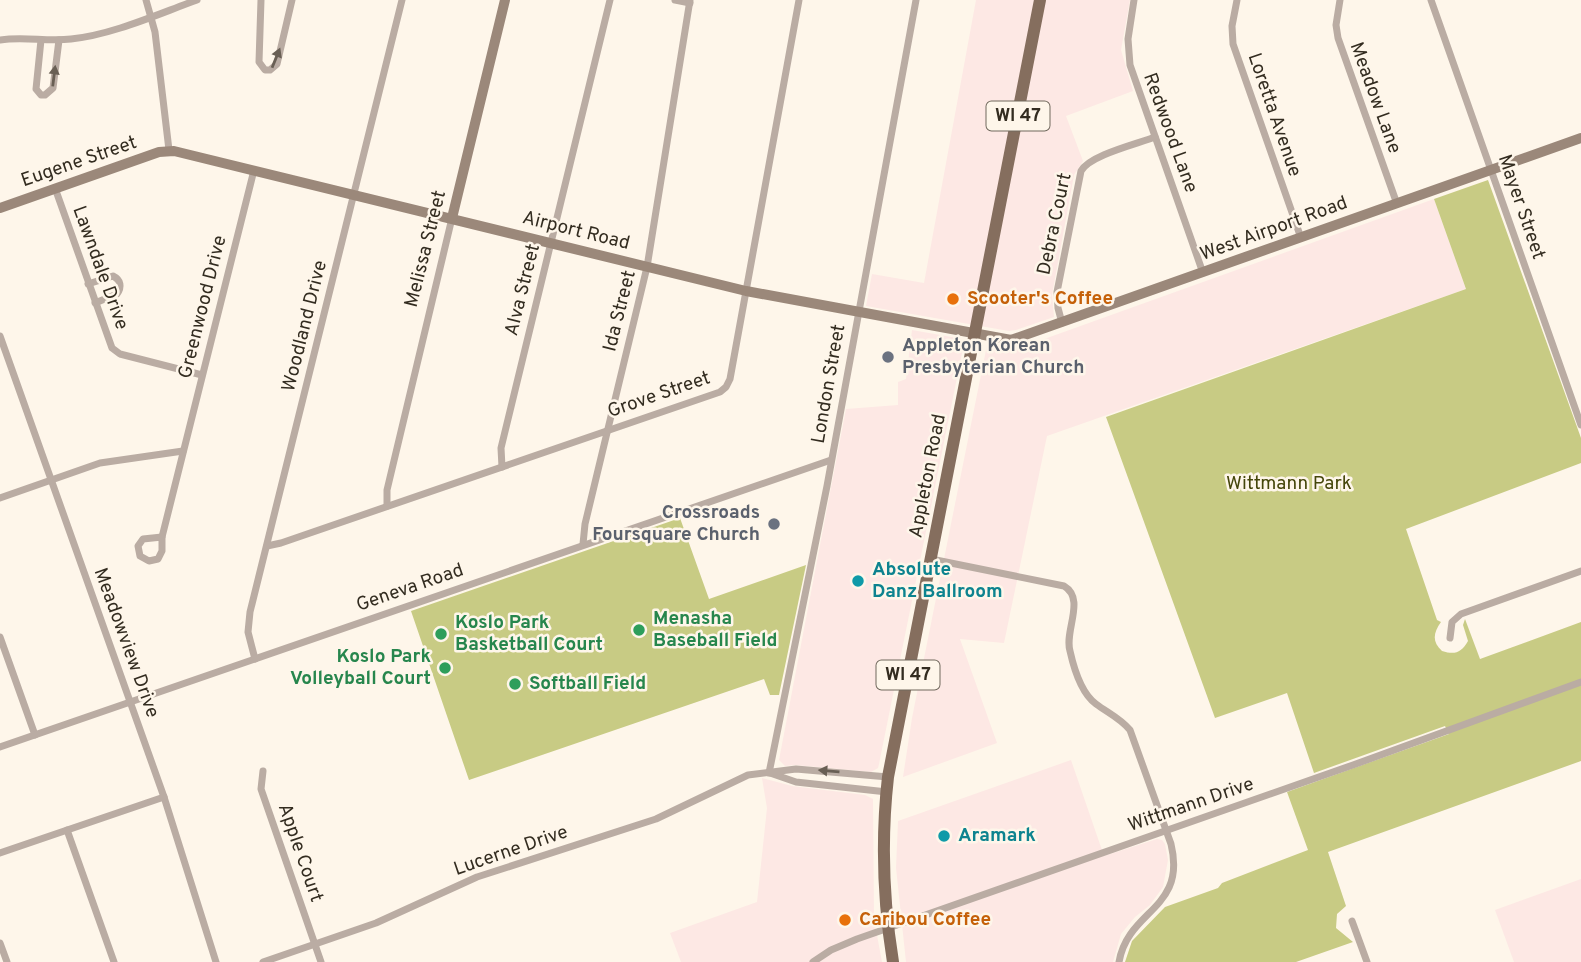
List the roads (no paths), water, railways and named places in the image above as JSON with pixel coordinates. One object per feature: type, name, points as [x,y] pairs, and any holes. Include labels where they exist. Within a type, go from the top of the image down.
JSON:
[{"type":"main road","name":"Appleton Road","points":[[893,962],[883,855],[888,777],[1040,0]]},
{"type":"street","points":[[146,0],[151,16],[169,150]]},
{"type":"street","points":[[0,40],[17,37],[59,40],[92,35],[197,0]]},
{"type":"street","points":[[261,0],[259,65],[265,70],[270,70],[276,64],[292,0]]},
{"type":"street","name":"Woodland Drive","points":[[255,659],[249,638],[249,618],[402,0]]},
{"type":"street","name":"Melissa Street","points":[[387,506],[387,490],[505,0]]},
{"type":"street","name":"Alva Street","points":[[502,467],[500,448],[610,0]]},
{"type":"street","points":[[675,0],[690,1]]},
{"type":"street","name":"Grove Street","points":[[267,546],[502,467],[726,387],[730,379],[799,0]]},
{"type":"street","name":"London Street","points":[[769,773],[831,460],[916,0]]},
{"type":"street","name":"Redwood Lane","points":[[1134,0],[1128,56],[1203,273]]},
{"type":"street","name":"Loretta Avenue","points":[[1237,0],[1231,26],[1233,44],[1301,238]]},
{"type":"street","name":"Meadow Lane","points":[[1339,0],[1336,25],[1338,38],[1396,204]]},
{"type":"street","name":"Mayer Street","points":[[1431,0],[1581,425]]},
{"type":"street","name":"Ida Street","points":[[583,544],[585,524],[607,429],[648,267],[690,1]]},
{"type":"street","points":[[41,40],[36,89],[41,95],[45,95],[52,89],[59,40]]},
{"type":"street","name":"Debra Court","points":[[1062,323],[1057,292],[1083,166],[1156,138]]},
{"type":"street","name":"West Airport Road","points":[[976,334],[1011,340],[1581,138]]},
{"type":"street","name":"Airport Road","points":[[169,150],[746,291],[976,334]]},
{"type":"street","name":"Eugene Street","points":[[0,208],[169,150]]},
{"type":"street","name":"Greenwood Drive","points":[[162,537],[254,170]]},
{"type":"street","name":"Lawndale Drive","points":[[55,188],[112,348],[117,353],[202,375]]},
{"type":"street","points":[[88,284],[113,276],[119,281],[117,294],[95,303]]},
{"type":"street","name":"Meadowview Drive","points":[[0,336],[164,797],[215,962]]},
{"type":"street","points":[[0,498],[100,463],[183,451]]},
{"type":"street","name":"Geneva Road","points":[[0,747],[831,460]]},
{"type":"street","points":[[931,559],[1064,586],[1072,593],[1075,603],[1069,646],[1084,690],[1089,698],[1117,716],[1130,730],[1175,859],[1171,882],[1159,905],[1131,932],[1121,950],[1119,962]]},
{"type":"street","points":[[1450,638],[1452,622],[1461,614],[1581,571]]},
{"type":"street","points":[[0,637],[35,735]]},
{"type":"street","name":"Wittmann Drive","points":[[813,962],[837,947],[1581,682]]},
{"type":"street","name":"Lucerne Drive","points":[[263,962],[391,917],[469,880],[656,819],[748,775],[796,769],[888,777]]},
{"type":"street","name":"Apple Court","points":[[263,771],[261,789],[321,962]]},
{"type":"street","name":"Lucerne Drive","points":[[769,773],[796,782],[887,792]]},
{"type":"street","points":[[0,853],[164,797]]},
{"type":"street","points":[[67,830],[114,962]]},
{"type":"street","points":[[1352,921],[1367,962]]},
{"type":"street","points":[[0,943],[7,962]]},
{"type":"place","name":"Scooter's Coffee","points":[[953,299]]},
{"type":"place","name":"Appleton Korean Presbyterian Church","points":[[888,357]]},
{"type":"place","name":"Crossroads Foursquare Church","points":[[774,524]]},
{"type":"place","name":"Absolute Danz Ballroom","points":[[858,581]]},
{"type":"place","name":"Menasha Baseball Field","points":[[639,630]]},
{"type":"place","name":"Koslo Park Basketball Court","points":[[441,634]]},
{"type":"place","name":"Koslo Park Volleyball Court","points":[[445,668]]},
{"type":"place","name":"Softball Field","points":[[515,684]]},
{"type":"place","name":"Aramark","points":[[944,836]]},
{"type":"place","name":"Caribou Coffee","points":[[845,920]]},
{"type":"park label","name":"Wittmann Park","points":[[1289,484]]}]
